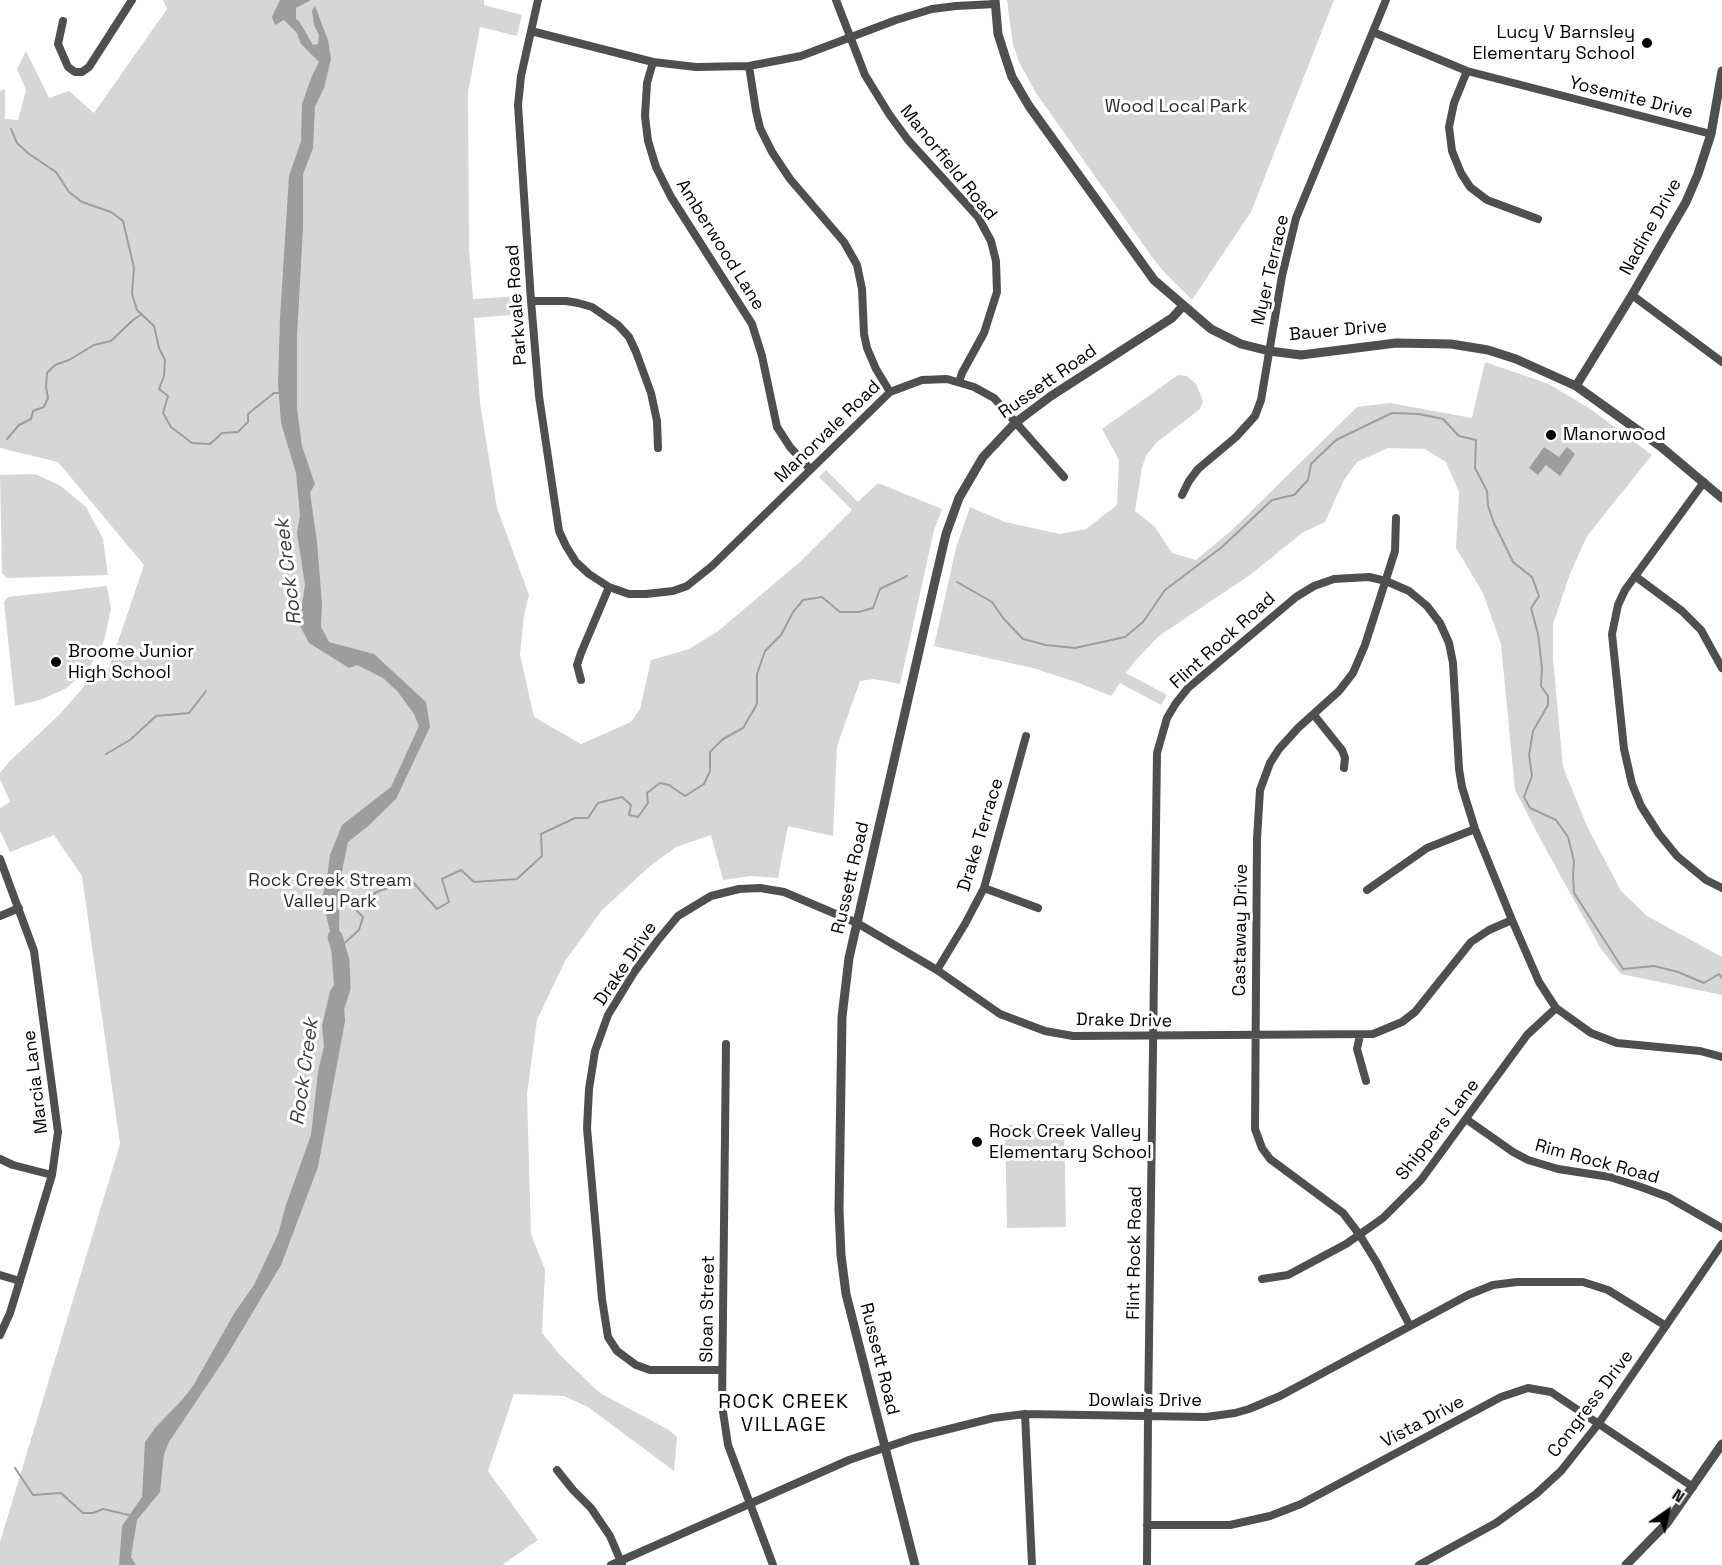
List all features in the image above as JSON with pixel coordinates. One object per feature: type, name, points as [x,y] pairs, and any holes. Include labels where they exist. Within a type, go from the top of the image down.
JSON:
[{"type":"street","points":[[63,21],[58,44],[68,67],[75,72],[82,72],[88,67],[132,0]]},
{"type":"street","name":"Parkvale Road","points":[[538,0],[521,76],[518,105],[539,396],[559,531],[576,562],[609,587]]},
{"type":"street","name":"Manorfield Road","points":[[836,0],[865,75],[888,114],[908,140],[978,217],[991,241],[996,261],[997,292],[994,307],[984,333],[962,372],[959,382]]},
{"type":"street","name":"Myer Terrace","points":[[1182,495],[1198,469],[1236,437],[1255,416],[1261,400],[1282,276],[1296,218],[1386,0]]},
{"type":"street","points":[[531,31],[653,62],[696,67],[749,66],[801,56],[896,20],[932,9],[995,2]]},
{"type":"street","name":"Bauer Drive","points":[[995,2],[998,34],[1005,56],[1012,77],[1029,106],[1154,280],[1211,329],[1225,337],[1269,351],[1301,355],[1396,343],[1451,344],[1488,350],[1516,359],[1576,386],[1660,446],[1722,498]]},
{"type":"street","name":"Yosemite Drive","points":[[1373,32],[1467,71],[1711,134]]},
{"type":"street","name":"Amberwood Lane","points":[[653,62],[647,83],[645,116],[648,141],[656,167],[671,197],[752,324],[762,356],[777,427],[790,447],[810,469]]},
{"type":"street","points":[[749,66],[760,128],[772,152],[790,179],[844,242],[857,265],[862,289],[864,334],[867,348],[890,392]]},
{"type":"street","points":[[1467,71],[1454,103],[1449,127],[1452,151],[1461,173],[1470,188],[1487,200],[1538,219]]},
{"type":"street","name":"Nadine Drive","points":[[1576,386],[1686,202],[1711,134],[1722,71]]},
{"type":"street","points":[[1632,295],[1722,363]]},
{"type":"street","points":[[531,301],[566,301],[592,307],[624,331],[636,352],[651,393],[657,421],[658,448]]},
{"type":"street","name":"Russett Road","points":[[915,1565],[846,1294],[841,1255],[839,1210],[842,1017],[847,973],[857,923],[946,534],[959,498],[974,470],[993,444],[1015,423],[1051,396],[1172,318],[1183,306]]},
{"type":"street","name":"Manorvale Road","points":[[609,587],[629,594],[646,594],[673,591],[687,586],[712,566],[890,392],[922,380],[947,379],[974,387],[994,398],[1064,477]]},
{"type":"street","points":[[1704,482],[1625,590],[1618,605],[1612,634],[1624,749],[1632,784],[1647,815],[1677,856],[1706,880],[1722,888]]},
{"type":"street","name":"Castaway Drive","points":[[1396,518],[1395,551],[1365,645],[1353,673],[1339,691],[1298,728],[1279,749],[1270,763],[1260,790],[1257,838],[1254,1036],[1255,1129],[1262,1148],[1270,1159],[1343,1213],[1359,1234],[1410,1326]]},
{"type":"street","points":[[1635,576],[1682,610],[1701,630],[1722,668]]},
{"type":"street","name":"Flint Rock Road","points":[[1147,1565],[1157,753],[1167,718],[1188,688],[1296,597],[1314,586],[1334,579],[1369,577],[1386,581],[1409,591],[1427,606],[1440,623],[1449,643],[1454,663],[1459,769],[1475,829],[1539,982],[1556,1008],[1591,1033],[1617,1043],[1700,1052],[1722,1057]]},
{"type":"street","points":[[581,680],[577,664],[609,587]]},
{"type":"street","points":[[1314,715],[1342,750],[1345,758],[1344,768]]},
{"type":"street","name":"Drake Terrace","points":[[937,970],[984,888],[1026,736]]},
{"type":"street","points":[[1367,890],[1427,848],[1475,829]]},
{"type":"street","name":"Marcia Lane","points":[[0,859],[34,951],[58,1138],[52,1175],[20,1281],[0,1335]]},
{"type":"street","name":"Drake Drive","points":[[722,1370],[650,1370],[636,1365],[617,1351],[608,1337],[602,1299],[587,1128],[589,1089],[595,1051],[615,1001],[678,916],[711,896],[739,889],[760,888],[784,892],[857,923],[937,970],[1000,1014],[1030,1027],[1073,1036],[1373,1034],[1402,1022],[1415,1012],[1471,942],[1489,930],[1512,920]]},
{"type":"street","points":[[984,888],[1038,908]]},
{"type":"street","points":[[0,916],[19,908]]},
{"type":"street","name":"Shippers Lane","points":[[1262,1279],[1288,1275],[1346,1244],[1383,1218],[1421,1180],[1527,1035],[1556,1008]]},
{"type":"street","points":[[1360,1035],[1357,1049],[1366,1081]]},
{"type":"street","name":"Sloan Street","points":[[726,1044],[722,1405],[728,1445],[772,1565]]},
{"type":"street","name":"Rim Rock Road","points":[[1466,1119],[1528,1160],[1558,1169],[1610,1177],[1641,1187],[1668,1197],[1722,1228]]},
{"type":"street","points":[[0,1159],[13,1165],[52,1175]]},
{"type":"street","name":"Congress Drive","points":[[1419,1565],[1496,1523],[1536,1494],[1575,1455],[1722,1244]]},
{"type":"street","points":[[0,1275],[20,1281]]},
{"type":"street","name":"Dowlais Drive","points":[[611,1565],[622,1563],[749,1503],[849,1460],[885,1447],[993,1418],[1025,1414],[1206,1417],[1234,1413],[1280,1396],[1468,1295],[1493,1285],[1517,1282],[1583,1282],[1608,1290],[1666,1326]]},
{"type":"street","name":"Vista Drive","points":[[1147,1525],[1230,1525],[1270,1516],[1301,1504],[1501,1397],[1528,1388],[1551,1392],[1693,1487]]},
{"type":"street","points":[[1025,1414],[1032,1565]]},
{"type":"street","points":[[1626,1565],[1667,1523],[1722,1444]]},
{"type":"street","points":[[557,1470],[591,1508],[610,1536],[622,1563]]},
{"type":"green space","name":"Rock Creek Stream Valley Park","points":[[163,0],[484,0],[484,5],[522,15],[517,36],[480,27],[468,93],[469,248],[473,299],[521,296],[523,314],[474,318],[480,403],[497,508],[529,595],[524,615],[520,655],[534,717],[581,744],[631,722],[640,709],[651,660],[689,649],[717,632],[801,561],[852,510],[819,477],[826,470],[858,502],[878,483],[942,509],[934,530],[900,684],[874,679],[860,681],[837,746],[833,836],[788,826],[778,878],[751,876],[723,880],[711,835],[676,847],[649,867],[602,910],[565,961],[537,1020],[527,1094],[531,1234],[545,1270],[542,1333],[561,1356],[600,1393],[669,1430],[677,1437],[674,1471],[588,1407],[564,1396],[514,1394],[488,1471],[538,1540],[502,1565],[0,1565],[0,1542],[120,1144],[82,876],[54,835],[10,852],[0,831],[0,808],[10,802],[0,779],[0,773],[60,714],[101,667],[109,668],[144,565],[58,462],[0,448],[0,91],[5,89],[5,119],[18,120],[26,90],[17,69],[26,51],[49,98],[69,91],[94,113],[167,9]]},
{"type":"green space","name":"Wood Local Park","points":[[1007,0],[1334,0],[1251,212],[1192,300],[1152,257],[1036,93],[1019,62],[1013,45]]},
{"type":"green space","points":[[1485,362],[1549,384],[1589,408],[1652,455],[1587,536],[1570,574],[1553,624],[1553,659],[1563,767],[1587,826],[1621,891],[1647,916],[1722,957],[1722,995],[1621,974],[1601,949],[1543,844],[1515,790],[1501,644],[1483,593],[1456,548],[1459,492],[1446,462],[1425,449],[1388,448],[1357,462],[1344,480],[1325,522],[1302,533],[1250,575],[1159,636],[1126,673],[1167,695],[1161,705],[1120,683],[1111,696],[1033,668],[934,646],[956,548],[970,507],[1005,522],[1060,534],[1086,529],[1117,505],[1119,460],[1102,429],[1178,375],[1187,376],[1196,384],[1203,401],[1200,409],[1157,442],[1147,454],[1142,467],[1135,511],[1155,527],[1172,553],[1196,560],[1233,529],[1357,407],[1390,403],[1472,418]]},
{"type":"green space","points":[[35,474],[61,486],[86,507],[103,539],[108,575],[7,578],[2,573],[0,475]]},
{"type":"green space","points":[[107,586],[111,609],[104,641],[88,670],[65,689],[40,700],[15,706],[4,602],[8,597]]},
{"type":"green space","points":[[1064,1124],[1066,1227],[1007,1228],[1005,1125]]},
{"type":"shaded area","points":[[280,0],[311,0],[296,8],[296,19],[313,45],[318,44],[319,35],[314,25],[312,11],[315,6],[328,40],[331,59],[324,88],[315,107],[313,148],[303,174],[303,228],[297,336],[297,409],[302,446],[315,484],[310,493],[317,542],[322,604],[321,627],[329,642],[374,654],[426,702],[430,727],[396,799],[348,842],[340,881],[339,929],[345,1021],[318,1167],[281,1265],[226,1357],[169,1442],[164,1454],[160,1492],[137,1520],[131,1557],[136,1565],[119,1565],[122,1526],[142,1497],[145,1442],[193,1386],[235,1312],[254,1285],[278,1234],[311,1135],[318,1072],[324,1046],[322,1026],[330,991],[334,985],[330,931],[322,898],[330,855],[342,825],[391,787],[419,726],[414,714],[398,692],[383,678],[357,665],[349,668],[309,643],[299,624],[305,585],[297,533],[300,515],[296,473],[281,423],[278,384],[280,318],[289,176],[301,141],[302,104],[319,62],[301,44],[297,33],[284,20],[275,25],[272,17]]},
{"type":"shaded area","points":[[1544,447],[1559,457],[1567,447],[1575,454],[1560,476],[1546,465],[1538,475],[1529,468]]},
{"type":"waterway","points":[[11,129],[17,143],[56,172],[69,192],[82,202],[111,212],[123,221],[134,268],[132,294],[137,310],[154,326],[159,348],[165,360],[164,376],[159,389],[168,396],[163,413],[171,427],[192,443],[210,444],[222,433],[238,432],[248,422],[248,414],[274,393],[280,393]]},
{"type":"waterway","points":[[7,439],[19,425],[31,419],[33,411],[44,407],[48,398],[47,373],[55,365],[69,360],[94,345],[111,341],[142,314]]},
{"type":"waterway","points":[[957,582],[992,602],[1003,618],[1023,639],[1046,645],[1075,648],[1125,637],[1143,622],[1165,590],[1222,547],[1272,500],[1294,495],[1308,480],[1311,464],[1336,440],[1392,413],[1419,414],[1443,419],[1459,436],[1476,440],[1475,468],[1487,491],[1488,506],[1494,523],[1513,562],[1532,577],[1539,596],[1531,608],[1538,634],[1542,668],[1541,686],[1548,696],[1548,705],[1533,731],[1529,755],[1532,776],[1524,797],[1530,808],[1556,820],[1568,837],[1574,861],[1574,893],[1623,969],[1654,966],[1678,972],[1704,983],[1719,974],[1722,978]]},
{"type":"waterway","points":[[339,948],[359,930],[363,917],[357,911],[358,902],[379,891],[411,880],[437,909],[449,902],[442,879],[461,870],[474,882],[517,879],[542,856],[541,834],[575,818],[588,818],[598,803],[622,797],[631,805],[629,815],[638,817],[648,803],[647,793],[660,783],[669,785],[685,796],[704,784],[710,771],[710,752],[723,739],[743,728],[757,704],[757,674],[765,651],[781,635],[793,612],[803,600],[822,597],[840,612],[859,612],[873,608],[880,589],[907,576]]},
{"type":"waterway","points":[[106,754],[130,740],[156,716],[189,713],[206,691]]},
{"type":"waterway","name":"Rock Creek","points":[[335,937],[342,961],[343,988],[337,1007]]},
{"type":"waterway","points":[[15,1468],[33,1495],[61,1493],[83,1513],[93,1513],[103,1509],[129,1515]]},
{"type":"place","name":"Lucy V Barnsley Elementary School","points":[[1647,43]]},
{"type":"place","name":"Manorwood","points":[[1551,435]]},
{"type":"place","name":"Broome Junior High School","points":[[56,662]]},
{"type":"place","name":"Rock Creek Valley Elementary School","points":[[977,1142]]},
{"type":"district","name":"ROCK CREEK VILLAGE","points":[[784,1414]]}]
